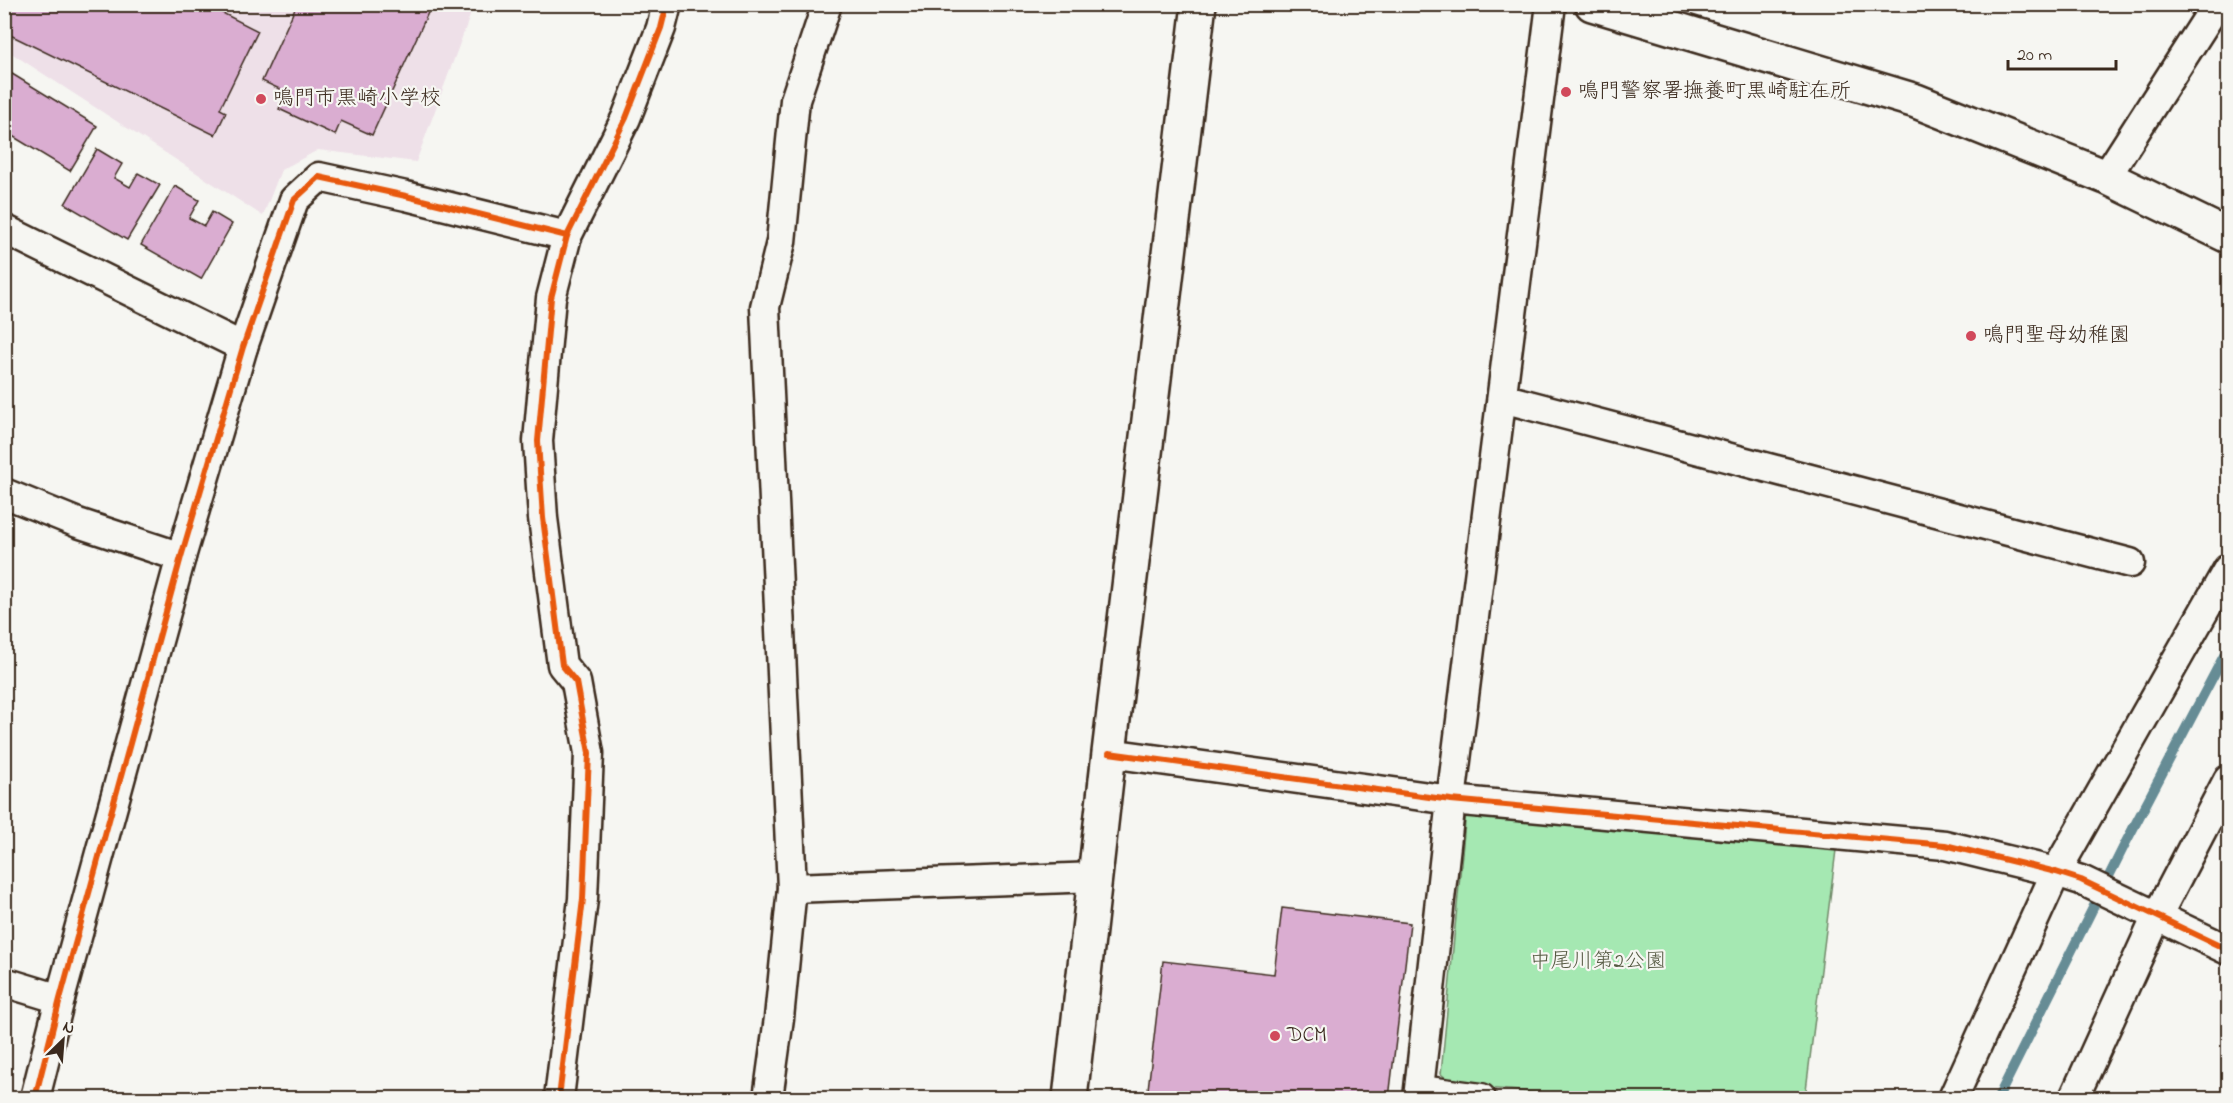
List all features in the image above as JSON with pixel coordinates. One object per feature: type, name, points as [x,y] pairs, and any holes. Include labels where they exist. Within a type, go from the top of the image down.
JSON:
[{"type":"street","points":[[559,1098],[582,899],[588,753],[576,682],[562,665],[543,518],[538,441],[551,298],[567,236],[626,118],[667,4]]},
{"type":"street","points":[[768,1098],[779,1018],[792,888],[765,307],[780,242],[795,100],[827,4]]},
{"type":"street","points":[[1070,1098],[1108,753],[1199,4]]},
{"type":"street","points":[[1481,1098],[1419,1094],[1451,800],[1551,4]]},
{"type":"street","points":[[1592,4],[1916,101],[2106,177],[2229,236]]},
{"type":"street","points":[[2106,177],[2217,4]]},
{"type":"street","points":[[35,1098],[60,999],[182,557],[243,346],[294,200],[319,177],[567,236]]},
{"type":"street","points":[[4,228],[243,346]]},
{"type":"street","points":[[1502,398],[2130,563]]},
{"type":"street","points":[[4,493],[78,523],[182,557]]},
{"type":"street","points":[[1953,1098],[2229,568]]},
{"type":"street","points":[[1108,753],[1451,800],[1945,845],[2069,876],[2229,950]]},
{"type":"street","points":[[2074,1098],[2157,916],[2229,780]]},
{"type":"street","points":[[792,888],[1096,877]]},
{"type":"street","points":[[4,982],[60,999]]},
{"type":"shaded area","name":"鳴門市黒崎小学校","points":[[4,5],[474,5],[416,162],[318,150],[281,170],[263,216],[5,49]]},
{"type":"green space","name":"中尾川第2公園","points":[[1466,812],[1836,850],[1805,1098],[1596,1098],[1453,1085],[1441,1074]]},
{"type":"building","points":[[4,4],[205,4],[258,31],[220,109],[226,112],[215,135],[4,32]]},
{"type":"building","points":[[297,4],[432,4],[372,135],[341,121],[335,135],[279,109],[286,92],[262,81]]},
{"type":"building","points":[[4,69],[97,126],[70,171],[4,131]]},
{"type":"building","points":[[97,149],[122,164],[114,178],[130,187],[138,173],[160,185],[127,240],[65,204]]},
{"type":"building","points":[[175,186],[199,200],[189,218],[204,226],[212,212],[232,224],[201,279],[141,245]]},
{"type":"building","name":"DCM","points":[[1282,908],[1410,923],[1389,1098],[1147,1098],[1163,961],[1274,974]]},
{"type":"waterway","points":[[1998,1098],[2126,842],[2228,648]]},
{"type":"cycle path","points":[[559,1098],[583,899],[589,753],[576,682],[562,665],[543,518],[538,441],[551,298],[567,236],[626,118],[661,28],[667,4]]},
{"type":"cycle path","points":[[35,1098],[181,557],[243,347],[294,200],[319,177],[567,236]]},
{"type":"cycle path","points":[[1109,753],[1451,800],[1945,845],[2081,880],[2228,950]]},
{"type":"place","name":"鳴門警察署撫養町黒崎駐在所","points":[[1566,92]]},
{"type":"place","name":"鳴門市黒崎小学校","points":[[261,99]]},
{"type":"place","name":"鳴門聖母幼稚園","points":[[1971,336]]},
{"type":"place","name":"DCM","points":[[1275,1036]]}]
